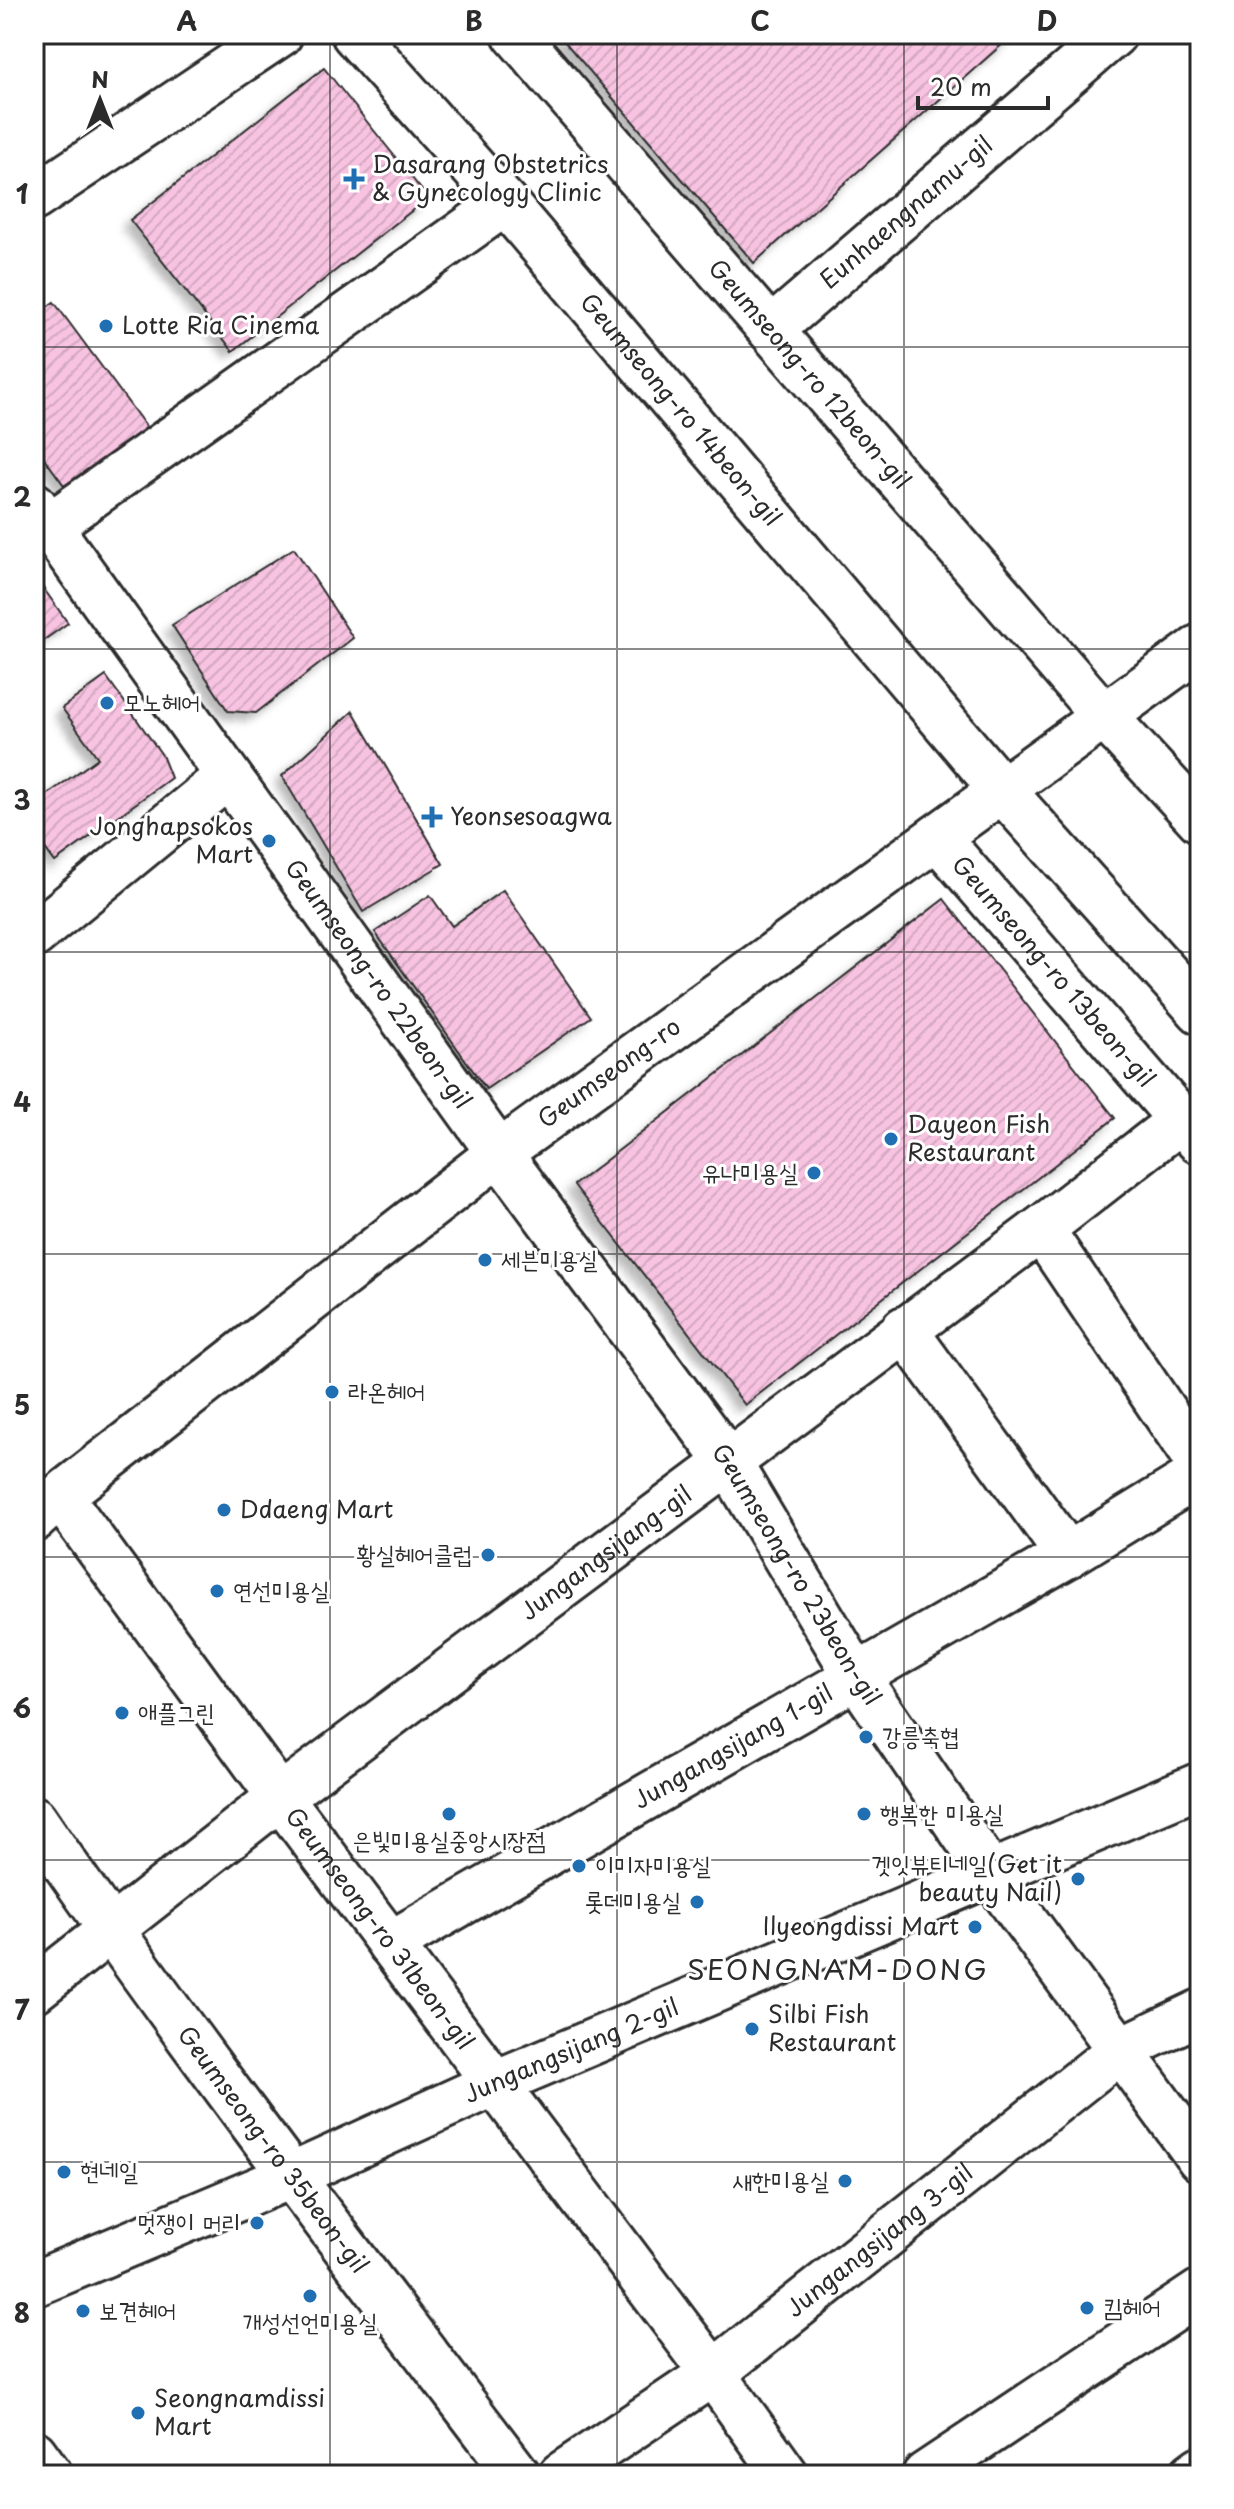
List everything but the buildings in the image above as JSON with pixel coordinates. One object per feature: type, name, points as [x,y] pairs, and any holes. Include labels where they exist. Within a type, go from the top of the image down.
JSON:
[{"type":"street","points":[[35,196],[280,34]]},
{"type":"street","name":"Geumseong-ro 14beon-gil","points":[[354,34],[505,203],[1002,790],[1200,1011]]},
{"type":"street","name":"Geumseong-ro 12beon-gil","points":[[515,34],[1104,716],[1200,820]]},
{"type":"street","name":"Eunhaengnamu-gil","points":[[772,329],[1114,34]]},
{"type":"street","points":[[42,516],[505,203]]},
{"type":"street","name":"Geumseong-ro 22beon-gil","points":[[42,516],[499,1153]]},
{"type":"street","name":"Geumseong-ro","points":[[47,1507],[499,1153],[1200,647]]},
{"type":"street","points":[[34,935],[228,776]]},
{"type":"street","name":"Geumseong-ro 13beon-gil","points":[[937,837],[1190,1132]]},
{"type":"street","name":"Jungangsijang-gil","points":[[34,1990],[280,1797],[904,1329],[1041,1229],[1190,1132]]},
{"type":"street","name":"Geumseong-ro 23beon-gil","points":[[499,1153],[729,1463],[857,1677],[991,1874],[1200,2159]]},
{"type":"street","points":[[1041,1229],[1200,1465]]},
{"type":"street","points":[[904,1329],[1068,1555]]},
{"type":"street","name":"Jungangsijang 1-gil","points":[[390,1944],[1068,1555],[1200,1474]]},
{"type":"street","name":"Geumseong-ro 31beon-gil","points":[[47,1507],[280,1797],[713,2373],[786,2475]]},
{"type":"street","name":"Jungangsijang 2-gil","points":[[34,2284],[291,2176],[493,2084],[1200,1785]]},
{"type":"street","name":"Geumseong-ro 35beon-gil","points":[[34,1819],[111,1931],[291,2176],[518,2475]]},
{"type":"street","name":"Jungangsijang 3-gil","points":[[561,2475],[713,2373],[1120,2050],[1200,2012]]},
{"type":"street","points":[[925,2475],[1200,2292]]},
{"type":"street","points":[[34,2453],[50,2475]]},
{"type":"street","points":[[1192,2475],[1200,2469]]},
{"type":"place","name":"Dasarang Obstetrics & Gynecology Clinic","points":[[354,179]]},
{"type":"place","name":"Lotte Ria Cinema","points":[[106,326]]},
{"type":"place","name":"모노헤어","points":[[107,703]]},
{"type":"place","name":"Yeonsesoagwa","points":[[432,817]]},
{"type":"place","name":"Jonghapsokos Mart","points":[[269,841]]},
{"type":"place","name":"Dayeon Fish Restaurant","points":[[891,1139]]},
{"type":"place","name":"유나미용실","points":[[814,1173]]},
{"type":"place","name":"세븐미용실","points":[[485,1260]]},
{"type":"place","name":"라온헤어","points":[[332,1392]]},
{"type":"place","name":"Ddaeng Mart","points":[[224,1510]]},
{"type":"place","name":"황실헤어클럽","points":[[488,1555]]},
{"type":"place","name":"연선미용실","points":[[217,1591]]},
{"type":"place","name":"애플그린","points":[[122,1713]]},
{"type":"place","name":"강릉축협","points":[[866,1737]]},
{"type":"place","name":"은빛미용실중앙시장점","points":[[449,1814]]},
{"type":"place","name":"행복한 미용실","points":[[864,1814]]},
{"type":"place","name":"이미자미용실","points":[[579,1866]]},
{"type":"place","name":"겟잇뷰티네일(Get it beauty Nail)","points":[[1078,1879]]},
{"type":"place","name":"롯데미용실","points":[[697,1902]]},
{"type":"place","name":"Ilyeongdissi Mart","points":[[975,1927]]},
{"type":"place","name":"Silbi Fish Restaurant","points":[[752,2029]]},
{"type":"place","name":"현네일","points":[[64,2172]]},
{"type":"place","name":"새한미용실","points":[[845,2181]]},
{"type":"place","name":"멋쟁이 머리","points":[[257,2223]]},
{"type":"place","name":"개성선언미용실","points":[[310,2296]]},
{"type":"place","name":"킴헤어","points":[[1087,2308]]},
{"type":"place","name":"보견헤어","points":[[83,2311]]},
{"type":"place","name":"Seongnamdissi Mart","points":[[138,2413]]},
{"type":"district","name":"SEONGNAM-DONG","points":[[838,1970]]}]
